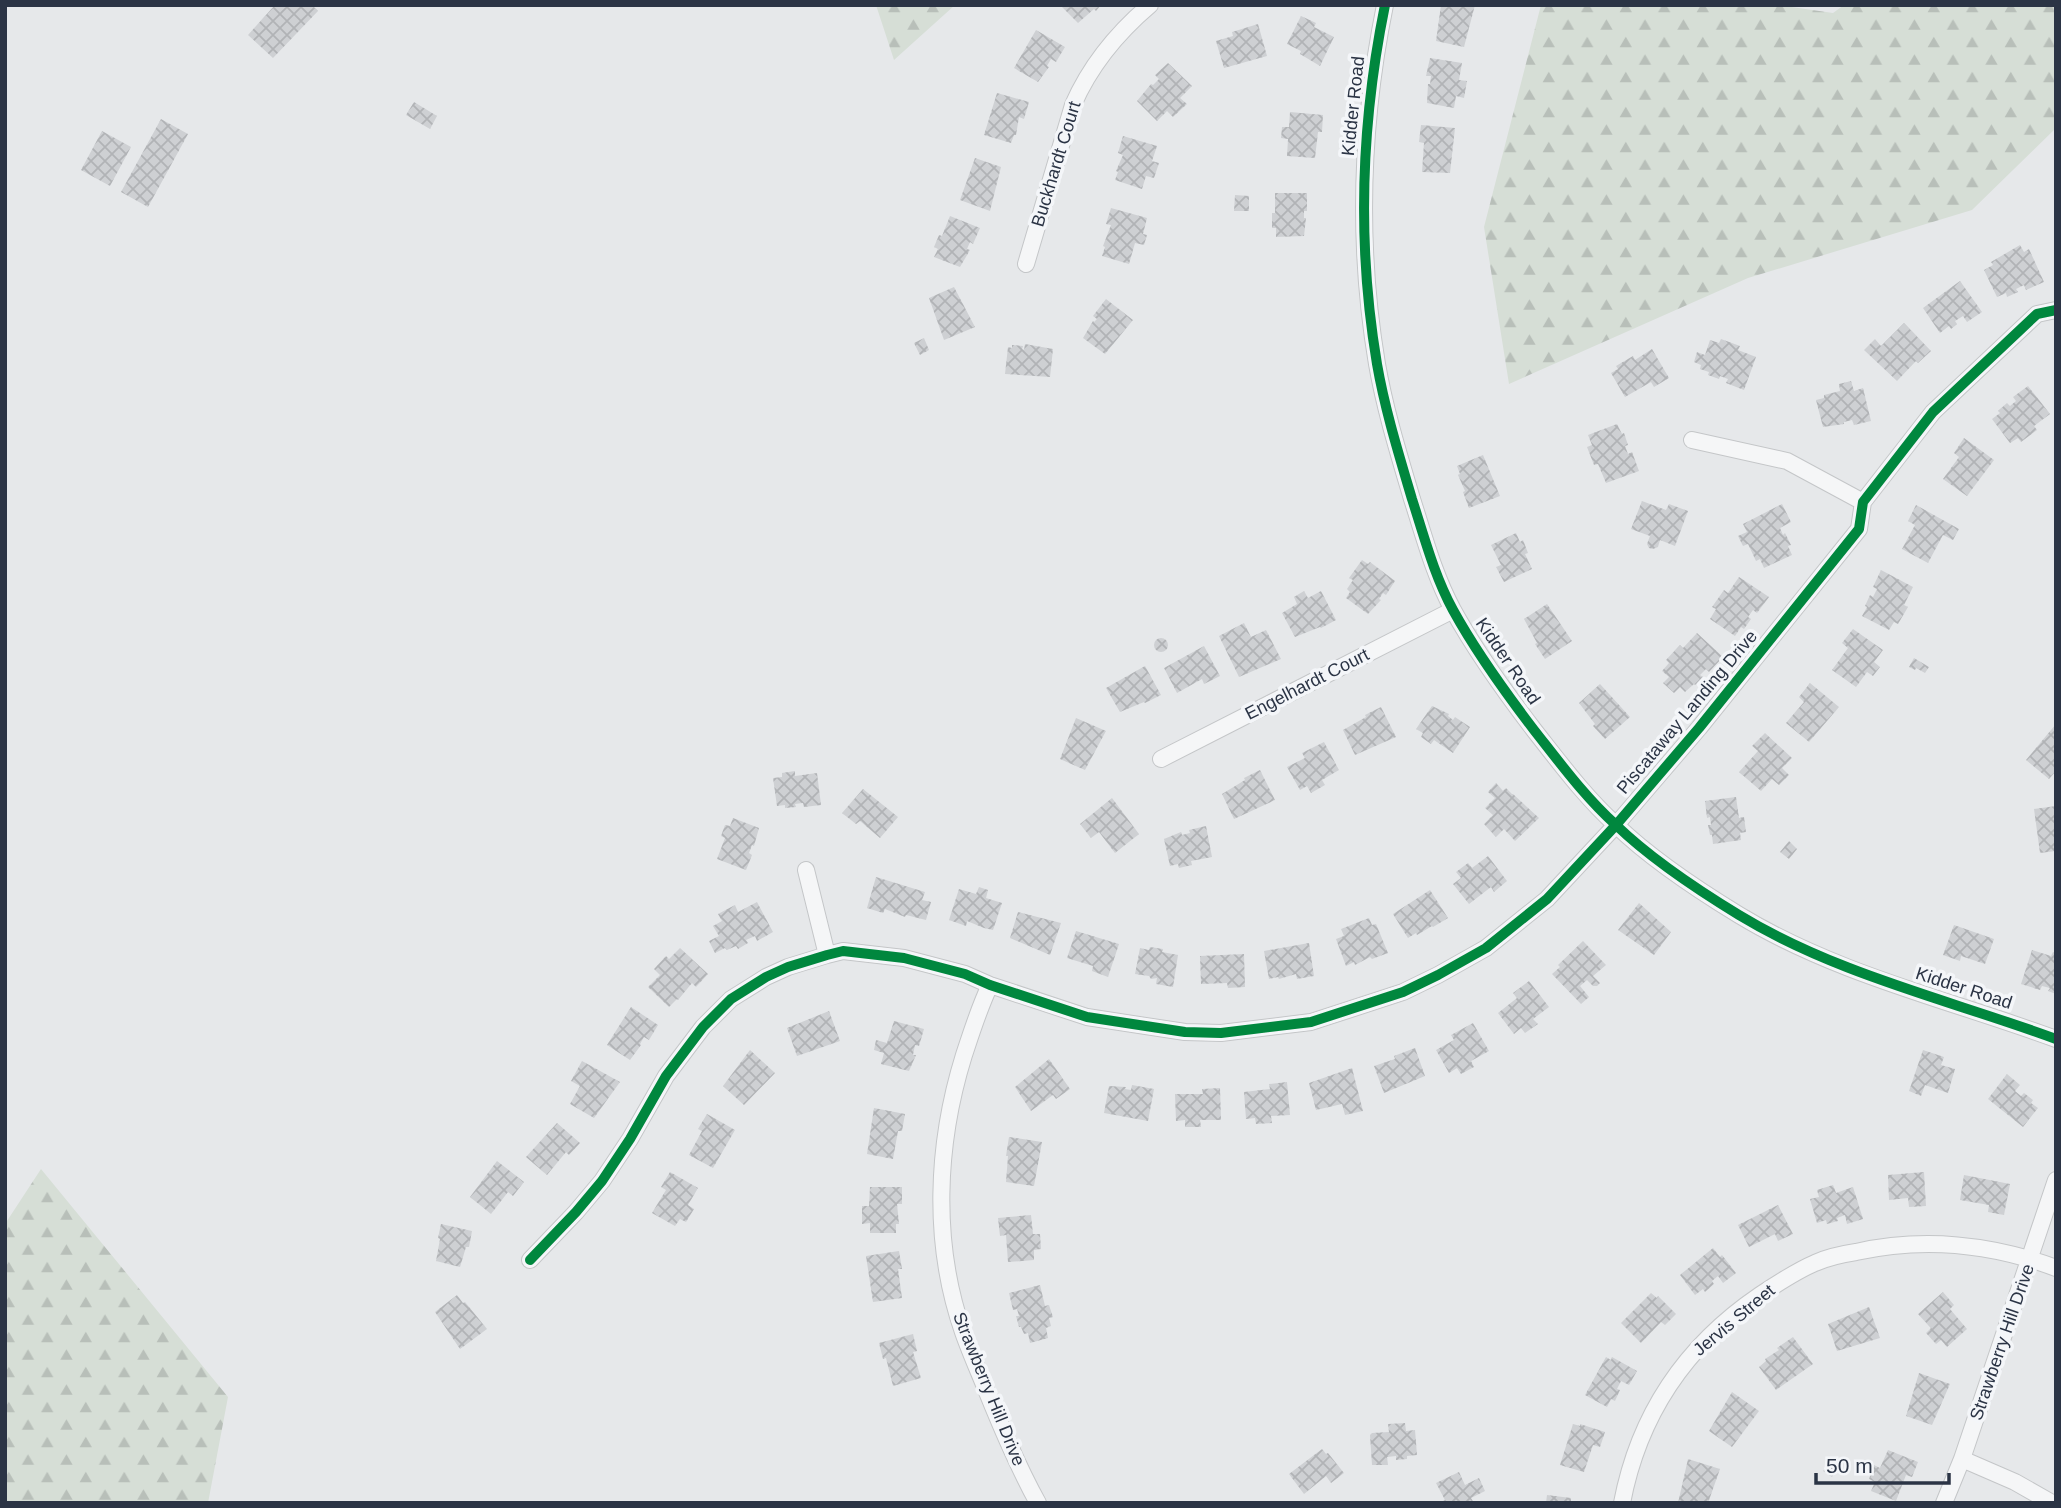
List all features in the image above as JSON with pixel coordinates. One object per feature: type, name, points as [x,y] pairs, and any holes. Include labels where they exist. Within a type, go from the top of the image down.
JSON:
[{"type":"street","name":"Buckhardt Court","points":[[1026,264],[1073,105],[1082,85],[1111,43],[1150,5]]},
{"type":"street","name":"Kidder Road","points":[[1385,5],[1372,77],[1364,157],[1364,239],[1378,366],[1395,444],[1428,548],[1453,610],[1487,665],[1560,764],[1616,825],[1651,855],[1691,883],[1780,938],[1817,955],[2056,1039]]},
{"type":"street","name":"Piscataway Landing Drive","points":[[530,1260],[602,1181],[666,1076],[703,1027],[731,999],[765,977],[827,955],[843,951],[904,958],[965,974],[1087,1017],[1185,1032],[1221,1033],[1311,1022],[1403,992],[1486,948],[1548,899],[1699,728],[1859,529],[1863,502],[1933,412],[2037,314],[2056,310]]},
{"type":"street","points":[[1692,440],[1787,461],[1863,502]]},
{"type":"street","name":"Engelhardt Court","points":[[1161,759],[1453,610]]},
{"type":"street","points":[[806,870],[827,955]]},
{"type":"street","name":"Strawberry Hill Drive","points":[[990,985],[981,1002],[957,1078],[949,1114],[941,1188],[943,1239],[963,1332],[1006,1437],[1038,1503]]},
{"type":"street","name":"Strawberry Hill Drive","points":[[1944,1503],[1962,1459],[2056,1180]]},
{"type":"street","name":"Jervis Street","points":[[1622,1503],[1641,1436],[1671,1380],[1709,1335],[1745,1305],[1783,1280],[1817,1262],[1878,1247],[1944,1243],[1982,1247],[2031,1258],[2056,1268]]},
{"type":"street","points":[[1962,1459],[2015,1482],[2052,1503]]},
{"type":"green space","points":[[876,5],[955,5],[894,60]]},
{"type":"green space","points":[[1541,5],[1778,5],[1833,13],[1844,5],[2056,5],[2056,128],[1972,210],[1748,278],[1509,384],[1484,227]]},
{"type":"green space","points":[[41,1169],[228,1397],[208,1503],[5,1503],[5,1224]]},
{"type":"building","points":[[275,5],[312,5],[318,11],[273,58],[248,35]]},
{"type":"building","points":[[1060,5],[1101,5],[1078,23]]},
{"type":"building","points":[[1441,5],[1475,5],[1464,47],[1436,41]]},
{"type":"building","points":[[1301,16],[1316,23],[1314,27],[1334,37],[1320,66],[1287,44]]},
{"type":"building","points":[[1258,24],[1267,56],[1224,68],[1216,41],[1233,36],[1232,32]]},
{"type":"building","points":[[1036,30],[1065,47],[1056,62],[1051,59],[1047,66],[1049,67],[1038,82],[1014,68]]},
{"type":"building","points":[[1430,58],[1462,63],[1459,80],[1467,81],[1464,98],[1456,96],[1454,108],[1427,103],[1431,76],[1426,76]]},
{"type":"building","points":[[1168,63],[1192,86],[1180,98],[1187,104],[1173,117],[1167,111],[1157,121],[1137,101],[1151,84],[1159,79],[1155,75]]},
{"type":"building","points":[[997,93],[1029,102],[1024,119],[1019,117],[1016,135],[1011,143],[984,135]]},
{"type":"building","points":[[414,102],[437,116],[430,129],[406,115]]},
{"type":"building","points":[[1290,112],[1323,115],[1322,132],[1318,132],[1315,158],[1287,156],[1288,139],[1281,138],[1282,127],[1289,127]]},
{"type":"building","points":[[161,119],[188,134],[148,207],[121,192]]},
{"type":"building","points":[[1421,125],[1455,128],[1450,173],[1422,172],[1424,143],[1419,142]]},
{"type":"building","points":[[102,131],[131,147],[110,186],[81,170]]},
{"type":"building","points":[[1123,136],[1157,146],[1152,161],[1159,163],[1154,178],[1146,176],[1142,189],[1115,180],[1123,155],[1118,153]]},
{"type":"building","points":[[975,158],[1001,167],[990,211],[960,200]]},
{"type":"building","points":[[1275,193],[1307,193],[1304,236],[1276,237],[1276,228],[1272,228]]},
{"type":"building","points":[[1235,195],[1249,196],[1249,211],[1234,211]]},
{"type":"building","points":[[1111,208],[1147,218],[1143,234],[1147,235],[1144,245],[1135,243],[1129,264],[1102,256],[1111,225],[1106,224]]},
{"type":"building","points":[[950,216],[980,228],[973,244],[970,242],[967,249],[970,250],[960,267],[934,257],[938,249],[934,247]]},
{"type":"building","points":[[2020,245],[2024,252],[2029,249],[2044,282],[2026,290],[2024,285],[2016,289],[2018,292],[2007,297],[2006,293],[1997,297],[1984,270],[1993,265],[1991,262]]},
{"type":"building","points":[[1960,281],[1982,312],[1967,322],[1963,316],[1955,321],[1957,324],[1951,329],[1949,326],[1940,333],[1923,308]]},
{"type":"building","points":[[954,287],[975,327],[944,340],[929,298]]},
{"type":"building","points":[[1106,299],[1133,320],[1105,354],[1083,338],[1097,319],[1093,316]]},
{"type":"building","points":[[1904,323],[1931,351],[1918,363],[1916,361],[1897,381],[1864,350],[1875,339],[1881,346]]},
{"type":"building","points":[[924,338],[929,350],[920,355],[914,343]]},
{"type":"building","points":[[1721,339],[1740,346],[1738,350],[1756,357],[1744,390],[1726,383],[1728,379],[1708,375],[1709,372],[1700,369],[1701,365],[1694,362],[1697,352],[1705,355],[1710,340],[1719,343]]},
{"type":"building","points":[[1025,344],[1053,349],[1050,377],[1005,374],[1008,347],[1023,346],[1024,350]]},
{"type":"building","points":[[1652,349],[1669,378],[1654,387],[1651,382],[1625,397],[1611,373],[1618,369],[1616,366],[1633,356],[1635,360]]},
{"type":"building","points":[[1851,381],[1854,391],[1863,388],[1871,421],[1854,425],[1852,420],[1823,427],[1816,400],[1840,391],[1839,384]]},
{"type":"building","points":[[2028,386],[2050,414],[2034,426],[2037,430],[2021,442],[2018,438],[2010,443],[1992,419],[2007,403],[2010,406],[2016,401],[2013,397]]},
{"type":"building","points":[[1617,424],[1622,434],[1624,433],[1628,454],[1632,452],[1639,471],[1606,483],[1598,464],[1594,465],[1587,447],[1592,445],[1588,435]]},
{"type":"building","points":[[1964,438],[1994,460],[1967,496],[1943,479],[1959,457],[1954,453]]},
{"type":"building","points":[[1483,455],[1500,496],[1469,508],[1457,466]]},
{"type":"building","points":[[1642,501],[1666,510],[1669,504],[1688,511],[1675,546],[1660,540],[1658,547],[1649,548],[1647,544],[1650,536],[1631,529]]},
{"type":"building","points":[[1782,504],[1791,522],[1780,528],[1791,545],[1788,546],[1792,555],[1764,568],[1760,559],[1756,561],[1748,544],[1743,546],[1738,536],[1747,532],[1743,524]]},
{"type":"building","points":[[1916,505],[1959,529],[1953,540],[1943,535],[1928,563],[1902,549],[1915,525],[1908,521]]},
{"type":"building","points":[[1516,533],[1520,542],[1523,540],[1528,553],[1525,554],[1532,569],[1504,582],[1496,567],[1501,565],[1491,545]]},
{"type":"building","points":[[1362,560],[1368,564],[1370,562],[1395,581],[1368,614],[1346,598],[1350,592],[1347,589],[1353,580],[1349,578]]},
{"type":"building","points":[[1881,570],[1913,587],[1904,605],[1908,607],[1898,624],[1894,622],[1889,630],[1862,616],[1870,595],[1873,597],[1877,589],[1873,587]]},
{"type":"building","points":[[1739,577],[1769,597],[1757,613],[1753,610],[1748,617],[1751,619],[1735,636],[1710,619],[1716,609],[1712,607],[1724,590],[1728,593]]},
{"type":"building","points":[[1304,591],[1308,598],[1321,591],[1336,620],[1295,637],[1282,613],[1297,604],[1294,597]]},
{"type":"building","points":[[1547,604],[1572,641],[1545,659],[1524,619]]},
{"type":"building","points":[[1244,623],[1251,637],[1266,630],[1281,659],[1239,677],[1219,636]]},
{"type":"building","points":[[1853,629],[1883,650],[1874,662],[1880,667],[1873,676],[1867,672],[1856,687],[1832,670],[1848,648],[1842,643]]},
{"type":"building","points":[[1697,633],[1723,657],[1709,672],[1706,669],[1700,675],[1703,677],[1695,685],[1685,692],[1680,687],[1674,693],[1663,683],[1669,677],[1662,671],[1669,663],[1666,660],[1680,645],[1683,648]]},
{"type":"building","points":[[1161,638],[1166,640],[1166,650],[1161,652],[1156,650],[1154,645],[1156,640]]},
{"type":"building","points":[[1204,646],[1220,676],[1204,684],[1202,679],[1177,693],[1164,668]]},
{"type":"building","points":[[1914,658],[1929,667],[1925,673],[1909,667]]},
{"type":"building","points":[[1145,666],[1161,695],[1120,712],[1106,688]]},
{"type":"building","points":[[1810,683],[1839,707],[1809,742],[1786,723],[1804,702],[1799,697]]},
{"type":"building","points":[[1600,684],[1630,717],[1605,739],[1593,726],[1595,724],[1579,703]]},
{"type":"building","points":[[1432,706],[1470,727],[1453,753],[1434,740],[1431,744],[1421,737],[1423,733],[1416,729]]},
{"type":"building","points":[[1381,707],[1396,737],[1355,755],[1343,730]]},
{"type":"building","points":[[1076,718],[1106,731],[1085,770],[1060,759]]},
{"type":"building","points":[[2056,724],[2056,771],[2049,779],[2026,760]]},
{"type":"building","points":[[1765,733],[1792,758],[1782,768],[1789,775],[1779,785],[1772,779],[1761,791],[1739,772],[1758,751],[1752,746]]},
{"type":"building","points":[[1324,742],[1339,770],[1322,780],[1325,785],[1311,793],[1307,786],[1300,790],[1287,767],[1305,758],[1302,753]]},
{"type":"building","points":[[1260,770],[1275,800],[1234,819],[1222,794]]},
{"type":"building","points":[[795,771],[795,776],[817,773],[821,805],[804,807],[803,803],[795,804],[796,807],[777,806],[773,778]]},
{"type":"building","points":[[1496,783],[1503,791],[1506,788],[1539,818],[1515,841],[1504,829],[1496,837],[1484,824],[1493,815],[1485,808],[1495,798],[1488,792]]},
{"type":"building","points":[[863,789],[898,817],[880,838],[860,821],[856,824],[842,813]]},
{"type":"building","points":[[1736,797],[1739,818],[1744,817],[1746,832],[1740,833],[1741,840],[1713,844],[1705,801]]},
{"type":"building","points":[[1112,798],[1139,834],[1115,853],[1099,832],[1091,838],[1080,824]]},
{"type":"building","points":[[2056,806],[2056,851],[2040,853],[2034,809]]},
{"type":"building","points":[[733,818],[759,828],[749,853],[752,855],[746,870],[717,859],[725,838],[721,836],[725,825],[730,826]]},
{"type":"building","points":[[1206,826],[1212,857],[1191,861],[1192,865],[1179,868],[1178,864],[1170,866],[1164,839]]},
{"type":"building","points":[[1789,841],[1797,849],[1789,859],[1780,852]]},
{"type":"building","points":[[1488,856],[1507,881],[1494,892],[1491,887],[1469,904],[1453,884],[1461,878],[1456,872],[1468,863],[1472,868]]},
{"type":"building","points":[[876,877],[925,892],[922,900],[931,902],[926,920],[906,915],[905,917],[885,909],[883,913],[867,908]]},
{"type":"building","points":[[979,887],[988,890],[986,898],[1002,903],[993,930],[967,921],[966,926],[949,920],[959,889],[976,894]]},
{"type":"building","points":[[1430,890],[1448,918],[1408,938],[1393,914]]},
{"type":"building","points":[[757,902],[773,932],[757,941],[755,936],[746,940],[748,943],[738,949],[736,946],[715,953],[709,941],[719,936],[713,926],[722,921],[718,914],[735,905],[738,912]]},
{"type":"building","points":[[1639,903],[1671,932],[1654,955],[1618,930]]},
{"type":"building","points":[[1018,912],[1061,923],[1050,955],[1010,938]]},
{"type":"building","points":[[1369,918],[1372,925],[1376,924],[1388,953],[1346,966],[1336,939],[1344,936],[1341,929]]},
{"type":"building","points":[[1954,925],[1994,939],[1985,964],[1961,956],[1960,961],[1943,955]]},
{"type":"building","points":[[1076,931],[1119,944],[1108,977],[1092,971],[1093,966],[1067,958]]},
{"type":"building","points":[[1583,941],[1606,965],[1593,976],[1600,983],[1597,986],[1587,980],[1580,986],[1589,997],[1581,1004],[1552,974]]},
{"type":"building","points":[[1309,943],[1314,976],[1297,979],[1296,974],[1269,979],[1264,951]]},
{"type":"building","points":[[1150,947],[1178,955],[1173,987],[1156,984],[1157,978],[1135,974],[1140,948],[1149,950]]},
{"type":"building","points":[[680,948],[708,974],[696,987],[692,983],[669,1007],[648,987],[660,975],[654,969],[666,956],[669,959]]},
{"type":"building","points":[[2032,950],[2051,956],[2053,952],[2056,953],[2056,994],[2048,991],[2050,988],[2042,986],[2040,990],[2021,984]]},
{"type":"building","points":[[1244,954],[1245,987],[1228,988],[1227,983],[1201,984],[1200,956]]},
{"type":"building","points":[[1529,981],[1549,1007],[1533,1019],[1538,1024],[1525,1033],[1521,1028],[1514,1034],[1498,1013],[1517,998],[1513,993]]},
{"type":"building","points":[[631,1007],[658,1025],[649,1040],[644,1037],[630,1060],[607,1045]]},
{"type":"building","points":[[829,1011],[840,1041],[797,1056],[787,1028]]},
{"type":"building","points":[[894,1021],[924,1029],[919,1046],[915,1045],[913,1055],[916,1055],[909,1071],[881,1064],[884,1053],[874,1050],[876,1040],[887,1043]]},
{"type":"building","points":[[1473,1023],[1489,1051],[1471,1061],[1474,1067],[1461,1074],[1457,1068],[1449,1073],[1436,1050],[1454,1040],[1451,1035]]},
{"type":"building","points":[[1415,1048],[1425,1076],[1384,1093],[1374,1066]]},
{"type":"building","points":[[750,1050],[775,1073],[744,1105],[723,1086]]},
{"type":"building","points":[[1923,1050],[1944,1057],[1941,1065],[1955,1069],[1948,1093],[1925,1085],[1921,1096],[1909,1091]]},
{"type":"building","points":[[1049,1059],[1070,1089],[1056,1099],[1053,1095],[1031,1111],[1015,1087]]},
{"type":"building","points":[[582,1061],[620,1082],[594,1118],[570,1104],[580,1086],[571,1081]]},
{"type":"building","points":[[1352,1068],[1363,1111],[1345,1115],[1342,1104],[1316,1110],[1309,1083]]},
{"type":"building","points":[[2007,1074],[2020,1085],[2015,1091],[2021,1096],[2024,1093],[2038,1108],[2023,1127],[1988,1099]]},
{"type":"building","points":[[1287,1082],[1290,1115],[1271,1116],[1272,1123],[1256,1124],[1255,1118],[1246,1119],[1244,1092],[1270,1089],[1269,1084]]},
{"type":"building","points":[[1132,1085],[1154,1089],[1148,1121],[1104,1113],[1109,1086],[1131,1090]]},
{"type":"building","points":[[1220,1088],[1221,1120],[1200,1120],[1201,1127],[1185,1127],[1185,1120],[1176,1121],[1175,1094],[1203,1094],[1202,1089]]},
{"type":"building","points":[[874,1108],[905,1114],[902,1131],[898,1131],[893,1159],[867,1154]]},
{"type":"building","points":[[707,1114],[735,1130],[713,1168],[689,1155],[702,1131],[698,1129]]},
{"type":"building","points":[[557,1123],[580,1143],[569,1155],[566,1152],[547,1175],[526,1157]]},
{"type":"building","points":[[1009,1137],[1042,1142],[1034,1186],[1006,1182]]},
{"type":"building","points":[[497,1161],[524,1182],[513,1196],[508,1192],[491,1214],[470,1197]]},
{"type":"building","points":[[670,1172],[698,1188],[688,1205],[694,1209],[686,1222],[680,1219],[675,1226],[652,1213],[666,1190],[661,1187]]},
{"type":"building","points":[[1924,1172],[1926,1206],[1909,1207],[1908,1198],[1889,1200],[1888,1175]]},
{"type":"building","points":[[1964,1175],[2010,1184],[2004,1215],[1988,1212],[1989,1205],[1960,1200]]},
{"type":"building","points":[[1833,1185],[1836,1193],[1853,1187],[1863,1219],[1847,1224],[1845,1215],[1837,1218],[1838,1221],[1827,1224],[1826,1220],[1817,1223],[1810,1199],[1819,1197],[1817,1190]]},
{"type":"building","points":[[870,1187],[902,1187],[902,1204],[897,1204],[899,1224],[896,1224],[896,1233],[870,1233],[870,1223],[862,1224],[862,1206],[869,1206]]},
{"type":"building","points":[[1778,1205],[1793,1234],[1778,1241],[1775,1234],[1749,1247],[1738,1225]]},
{"type":"building","points":[[1031,1215],[1033,1234],[1040,1234],[1041,1249],[1034,1250],[1034,1260],[1008,1262],[1006,1235],[1000,1236],[998,1218]]},
{"type":"building","points":[[441,1224],[472,1231],[469,1247],[466,1247],[460,1267],[436,1261]]},
{"type":"building","points":[[1713,1248],[1736,1273],[1723,1283],[1718,1276],[1705,1292],[1703,1289],[1695,1295],[1680,1275]]},
{"type":"building","points":[[899,1251],[902,1269],[898,1269],[902,1298],[873,1302],[866,1256]]},
{"type":"building","points":[[1040,1285],[1045,1306],[1049,1305],[1053,1317],[1049,1318],[1051,1326],[1046,1328],[1048,1338],[1030,1343],[1028,1333],[1024,1334],[1019,1327],[1017,1309],[1013,1310],[1009,1293]]},
{"type":"building","points":[[1943,1292],[1954,1305],[1950,1309],[1967,1329],[1947,1347],[1941,1340],[1936,1344],[1926,1333],[1931,1328],[1918,1314]]},
{"type":"building","points":[[1651,1293],[1657,1298],[1658,1296],[1676,1314],[1665,1325],[1661,1322],[1641,1343],[1621,1323]]},
{"type":"building","points":[[457,1295],[487,1329],[460,1349],[435,1312]]},
{"type":"building","points":[[1869,1307],[1880,1338],[1837,1351],[1828,1324]]},
{"type":"building","points":[[913,1334],[917,1351],[913,1352],[921,1378],[893,1386],[879,1343]]},
{"type":"building","points":[[1793,1337],[1813,1364],[1776,1390],[1759,1367],[1765,1359],[1779,1350],[1777,1348]]},
{"type":"building","points":[[1606,1357],[1611,1360],[1612,1357],[1637,1371],[1629,1385],[1621,1381],[1615,1401],[1611,1399],[1607,1407],[1585,1395]]},
{"type":"building","points":[[1919,1373],[1950,1384],[1932,1425],[1906,1416]]},
{"type":"building","points":[[1732,1392],[1759,1411],[1732,1447],[1709,1431]]},
{"type":"building","points":[[1405,1423],[1406,1431],[1415,1430],[1417,1455],[1396,1460],[1396,1456],[1387,1457],[1388,1465],[1372,1465],[1370,1435],[1389,1432],[1388,1424]]},
{"type":"building","points":[[1573,1424],[1605,1432],[1600,1447],[1593,1445],[1584,1472],[1560,1465]]},
{"type":"building","points":[[1322,1449],[1344,1473],[1331,1483],[1326,1476],[1304,1494],[1289,1474]]},
{"type":"building","points":[[1888,1450],[1918,1462],[1912,1477],[1906,1475],[1896,1501],[1871,1491],[1875,1482],[1869,1479],[1874,1465],[1880,1468]]},
{"type":"building","points":[[1688,1459],[1720,1469],[1708,1503],[1678,1503]]},
{"type":"building","points":[[1831,1460],[1839,1466],[1832,1477],[1823,1471]]},
{"type":"building","points":[[1459,1472],[1465,1485],[1479,1478],[1485,1491],[1471,1498],[1474,1503],[1439,1503],[1445,1500],[1436,1483]]},
{"type":"building","points":[[1547,1495],[1571,1498],[1571,1503],[1546,1503]]},
{"type":"cycle path","points":[[1385,5],[1371,94],[1364,184],[1366,274],[1377,364],[1397,449],[1435,569],[1446,597],[1481,656],[1534,730],[1594,803],[1644,850],[1691,885],[1776,936],[1815,954],[1854,970],[2056,1039]]},
{"type":"cycle path","points":[[530,1260],[602,1181],[666,1076],[703,1027],[731,999],[788,967],[843,951],[904,958],[965,974],[1087,1017],[1185,1032],[1221,1033],[1311,1022],[1403,992],[1486,948],[1547,899],[1616,825],[1699,728],[1859,529],[1863,502],[1933,412],[2037,314],[2056,310]]}]
